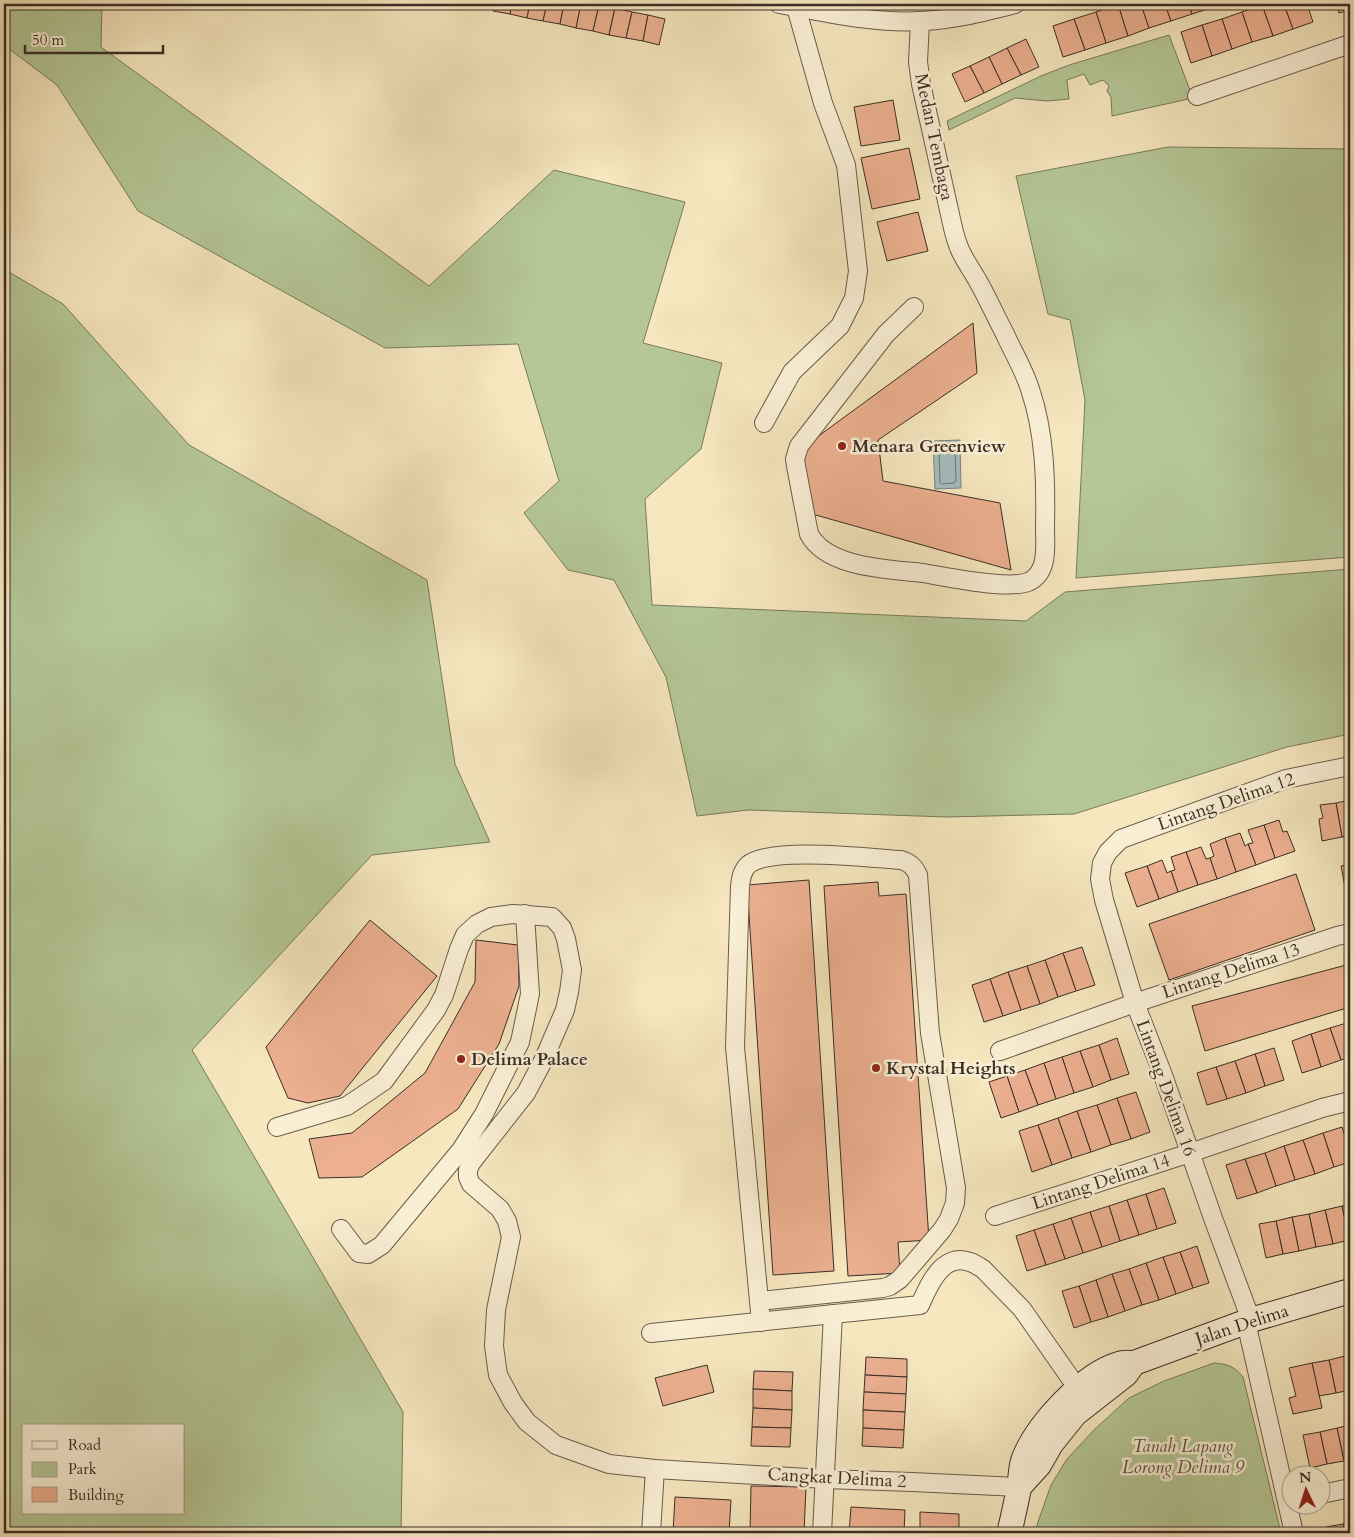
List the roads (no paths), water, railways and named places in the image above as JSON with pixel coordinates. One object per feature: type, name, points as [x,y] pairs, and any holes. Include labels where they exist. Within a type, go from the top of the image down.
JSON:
[{"type":"street","points":[[787,5],[884,21],[920,21],[956,18],[1015,4]]},
{"type":"street","points":[[764,423],[792,372],[840,326],[854,298],[858,270],[846,164],[787,5]]},
{"type":"street","name":"Medan Tembaga","points":[[914,306],[886,334],[799,446],[796,466],[809,534],[820,549],[851,563],[990,583],[1014,584],[1028,582],[1037,576],[1044,563],[1043,447],[1038,418],[1030,388],[1016,357],[980,284],[959,249],[921,84],[918,62],[920,21]]},
{"type":"street","points":[[1197,96],[1350,44]]},
{"type":"street","name":"Lintang Delima 12","points":[[1108,852],[1121,839],[1286,779],[1350,766]]},
{"type":"street","name":"Lintang Delima 16","points":[[1108,852],[1102,863],[1100,878],[1104,900],[1135,1003],[1190,1153],[1248,1321],[1282,1469]]},
{"type":"street","points":[[759,1301],[890,1286],[900,1279],[942,1230],[949,1219],[955,1203],[956,1188],[930,1033],[918,875],[909,862],[820,854],[766,856],[747,865],[741,874],[735,1048],[759,1301],[761,1322]]},
{"type":"street","points":[[277,1127],[347,1106],[384,1081],[436,1010],[444,995],[465,934],[477,924],[491,917],[525,914],[530,994],[520,1042],[484,1114],[461,1150],[382,1245],[368,1254],[359,1253],[341,1228]]},
{"type":"street","name":"Cangkat Delima 2","points":[[525,914],[552,918],[562,928],[572,970],[569,992],[565,1010],[543,1062],[526,1093],[471,1163],[468,1177],[471,1184],[500,1209],[507,1221],[511,1237],[496,1310],[494,1346],[498,1375],[513,1403],[527,1422],[556,1445],[610,1464],[655,1469],[825,1479],[1019,1487]]},
{"type":"street","name":"Lintang Delima 13","points":[[1000,1051],[1135,1003],[1350,933]]},
{"type":"street","name":"Lintang Delima 14","points":[[995,1216],[1322,1108],[1350,1101]]},
{"type":"street","points":[[651,1333],[920,1305],[940,1268],[949,1262],[959,1260],[975,1264],[983,1269],[1022,1309],[1078,1389]]},
{"type":"street","name":"Jalan Delima","points":[[1010,1533],[1023,1460],[1037,1432],[1052,1414],[1078,1389],[1100,1372],[1120,1363],[1134,1363],[1248,1321],[1350,1291]]},
{"type":"street","points":[[822,1533],[833,1314]]},
{"type":"street","name":"Jalan Delima","points":[[1019,1487],[1040,1465],[1051,1444],[1075,1414],[1126,1374],[1134,1363]]},
{"type":"street","points":[[651,1533],[655,1469]]},
{"type":"street","points":[[1332,1492],[1350,1488]]},
{"type":"street","name":"Lintang Delima 16","points":[[1291,1514],[1294,1533]]},
{"type":"water","points":[[960,440],[961,488],[935,489],[933,441]]},
{"type":"place","name":"Menara Greenview","points":[[842,446]]},
{"type":"place","name":"Delima Palace","points":[[461,1059]]},
{"type":"place","name":"Krystal Heights","points":[[876,1068]]},
{"type":"park label","name":"Tanah Lapang Lorong Delima 9","points":[[1183,1456]]}]
